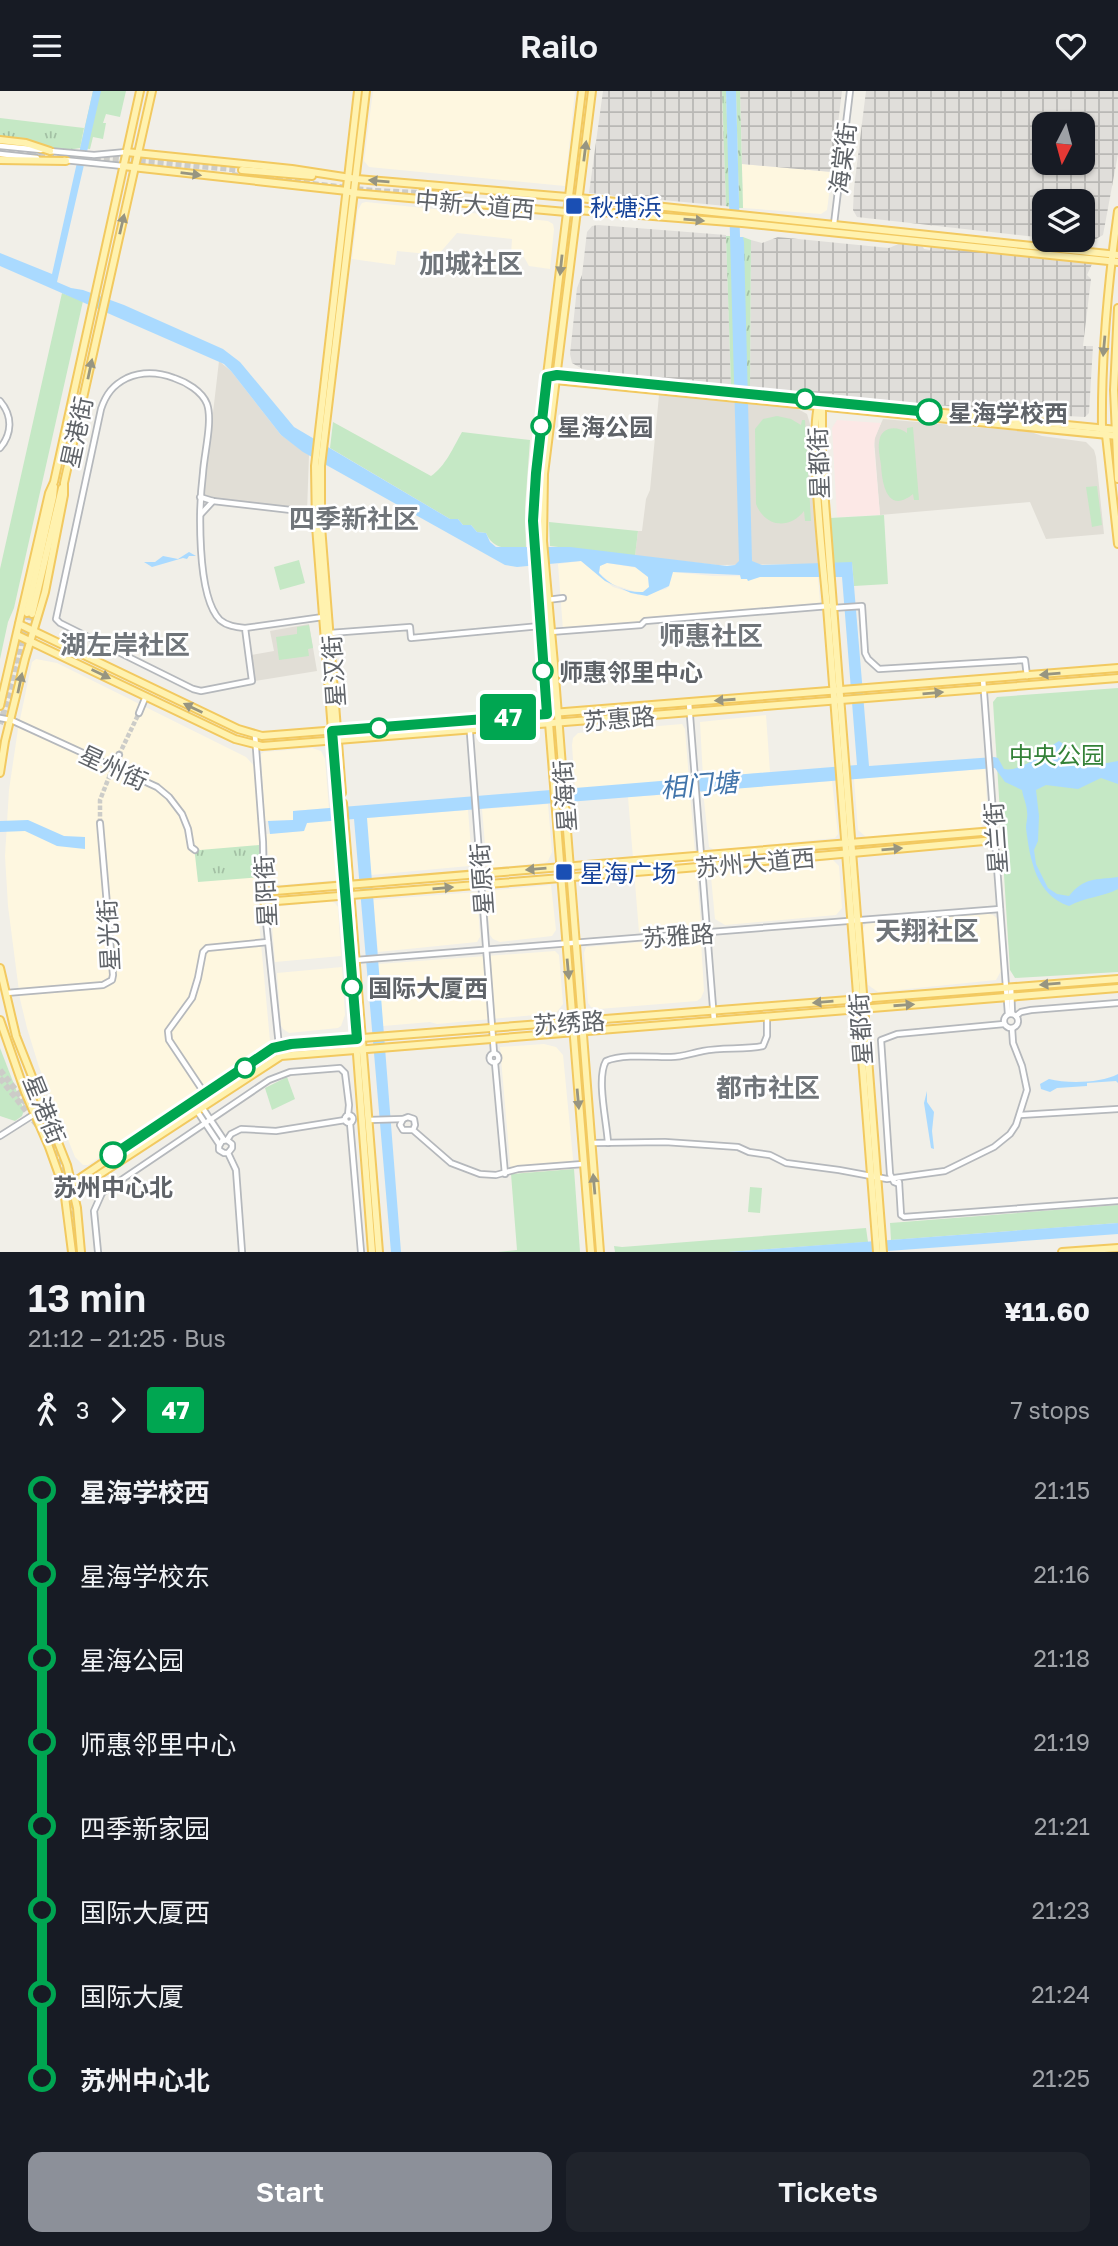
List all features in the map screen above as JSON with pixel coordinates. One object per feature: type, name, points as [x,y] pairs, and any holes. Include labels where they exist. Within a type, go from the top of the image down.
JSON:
[{"type":"main road","name":"星港街","points":[[0,706],[29,573],[54,482],[140,91]]},
{"type":"main road","name":"星港街","points":[[0,772],[30,641],[45,592],[64,483],[152,91]]},
{"type":"main road","name":"星汉街","points":[[335,731],[323,617],[318,466],[350,192],[349,178],[358,91]]},
{"type":"main road","name":"星汉街","points":[[350,192],[357,179],[366,91]]},
{"type":"main road","name":"星海街","points":[[582,91],[534,493],[534,541],[591,1252]]},
{"type":"main road","name":"星海街","points":[[592,91],[544,474],[543,541],[600,1252]]},
{"type":"main road","points":[[0,140],[26,143],[50,152]]},
{"type":"main road","name":"中新大道西","points":[[126,152],[292,169],[357,179],[834,224],[1115,258]]},
{"type":"main road","points":[[0,160],[66,161]]},
{"type":"main road","name":"中新大道西","points":[[123,166],[503,207],[742,223],[1115,258]]},
{"type":"main road","points":[[242,170],[349,178]]},
{"type":"main road","points":[[422,193],[503,207]]},
{"type":"main road","points":[[1118,211],[1102,370],[1104,432],[1118,544]]},
{"type":"main road","points":[[1118,308],[1114,370],[1118,479]]},
{"type":"main road","points":[[547,377],[1116,433]]},
{"type":"main road","name":"星都街","points":[[820,405],[817,463],[828,579],[834,607],[837,701],[879,1239],[883,1252]]},
{"type":"main road","points":[[54,482],[29,613],[64,483]]},
{"type":"main road","name":"星汉街","points":[[318,513],[330,633],[336,782]]},
{"type":"main road","name":"苏惠路","points":[[19,624],[255,735],[335,731],[1118,669]]},
{"type":"main road","name":"苏惠路","points":[[17,635],[236,739],[255,745],[335,741],[1118,678]]},
{"type":"main road","name":"星汉街","points":[[335,741],[342,793]]},
{"type":"main road","name":"星汉街","points":[[341,804],[351,895],[379,1252]]},
{"type":"main road","name":"苏州大道西","points":[[263,892],[994,831]]},
{"type":"main road","name":"苏州大道西","points":[[264,902],[995,840]]},
{"type":"main road","name":"星汉街","points":[[351,895],[363,1038]]},
{"type":"main road","name":"星港街","points":[[0,968],[17,1039],[60,1144],[74,1193],[81,1252]]},
{"type":"main road","name":"苏绣路","points":[[64,1189],[279,1046],[1118,979]]},
{"type":"main road","name":"苏绣路","points":[[65,1197],[281,1056],[1118,988]]},
{"type":"main road","name":"星港街","points":[[0,1020],[64,1189],[72,1252]]},
{"type":"main road","name":"星汉街","points":[[369,1120],[372,1252]]},
{"type":"main road","name":"星都街","points":[[877,1252],[879,1239]]},
{"type":"main road","points":[[1062,1252],[1118,1248]]},
{"type":"street","name":"海棠街","points":[[834,224],[850,91]]},
{"type":"street","name":"中新大道西","points":[[0,146],[94,155],[126,152]]},
{"type":"street","name":"中新大道西","points":[[0,154],[123,166]]},
{"type":"street","points":[[245,628],[252,681],[201,691],[56,619],[105,396],[117,384],[135,375],[155,373],[185,383],[207,404],[209,421],[200,497],[202,561],[209,600],[221,621],[233,627],[245,628],[323,617]]},
{"type":"street","points":[[0,401],[10,419],[5,443],[0,448]]},
{"type":"street","points":[[200,497],[213,501],[318,513]]},
{"type":"street","points":[[201,515],[213,501]]},
{"type":"street","points":[[547,600],[563,598]]},
{"type":"street","points":[[550,632],[641,625],[645,621],[862,606],[866,653],[868,659],[879,669],[1025,660],[1027,676]]},
{"type":"street","points":[[684,618],[685,628]]},
{"type":"street","points":[[330,633],[410,627],[411,638],[540,626]]},
{"type":"street","name":"星兰街","points":[[984,679],[1000,909],[1012,1015]]},
{"type":"street","points":[[139,713],[146,696]]},
{"type":"street","points":[[689,703],[714,1020]]},
{"type":"street","name":"星州街","points":[[0,718],[11,720],[152,784],[169,797],[184,819],[191,847],[195,851]]},
{"type":"street","name":"星原街","points":[[469,720],[494,1053],[499,1057],[495,1063],[505,1174]]},
{"type":"street","name":"星阳街","points":[[255,735],[263,842],[263,892],[279,1046]]},
{"type":"street","points":[[113,767],[119,755]]},
{"type":"street","name":"星汉街","points":[[336,782],[341,804]]},
{"type":"street","name":"星汉街","points":[[341,804],[342,793]]},
{"type":"street","name":"星光街","points":[[5,993],[103,985],[112,980],[100,823]]},
{"type":"street","name":"苏雅路","points":[[356,960],[1000,909]]},
{"type":"street","points":[[206,1094],[169,1040],[168,1031],[192,998],[202,952],[268,942]]},
{"type":"street","points":[[1004,1024],[1004,1019],[1021,1011],[1118,1003]]},
{"type":"street","points":[[591,1143],[665,1142],[738,1147],[770,1155],[786,1163],[897,1180],[945,1171],[981,1154],[1010,1134],[1020,1115],[1027,1093],[1013,1043],[1012,1028],[1017,1023],[1012,1015]]},
{"type":"street","points":[[608,1143],[603,1079],[603,1066],[606,1061],[623,1057],[673,1056],[763,1046],[767,1037],[768,1016]]},
{"type":"street","points":[[1012,1028],[1004,1024],[904,1033],[881,1040],[901,1215],[904,1217],[1118,1201]]},
{"type":"street","points":[[98,1252],[94,1211],[99,1198],[275,1077],[290,1072],[337,1067],[345,1073],[361,1252]]},
{"type":"street","points":[[0,1136],[44,1108]]},
{"type":"street","points":[[200,1109],[224,1141],[232,1146],[228,1153]]},
{"type":"street","points":[[1020,1115],[1118,1109]]},
{"type":"street","points":[[228,1153],[220,1151],[224,1141],[241,1129],[276,1131],[349,1120],[408,1117],[414,1119],[413,1130]]},
{"type":"street","points":[[403,1119],[401,1128],[407,1132],[413,1130]]},
{"type":"street","points":[[413,1130],[451,1163],[480,1174],[505,1174],[518,1169],[583,1164]]},
{"type":"street","points":[[228,1153],[236,1170],[242,1252]]},
{"type":"shaded area","points":[[373,91],[575,91],[565,186],[369,167],[364,161]]},
{"type":"shaded area","points":[[603,91],[722,91],[726,206],[589,193]]},
{"type":"shaded area","points":[[740,91],[842,91],[832,172],[742,164]]},
{"type":"shaded area","points":[[866,91],[1118,91],[1118,154],[1103,235],[1096,239],[1095,189],[1032,189],[1032,237],[857,217],[853,210]]},
{"type":"shaded area","points":[[742,164],[832,172],[827,210],[821,214],[743,208]]},
{"type":"shaded area","points":[[362,203],[548,221],[553,224],[554,229],[550,269],[529,266],[524,257],[511,255],[512,239],[457,233],[438,255],[397,251],[395,265],[352,259],[358,210]]},
{"type":"shaded area","points":[[592,226],[726,235],[731,385],[584,370],[572,363],[570,354],[577,288],[582,275],[587,232]]},
{"type":"shaded area","points":[[778,237],[889,248],[901,243],[922,245],[924,249],[930,250],[931,244],[1087,259],[1092,264],[1087,275],[1091,279],[1083,346],[1093,346],[1089,413],[1085,417],[1030,414],[750,387],[751,240],[762,243]]},
{"type":"shaded area","points":[[219,361],[231,371],[281,435],[309,455],[307,512],[203,499]]},
{"type":"shaded area","points":[[659,395],[796,408],[807,414],[810,424],[820,564],[717,565],[635,556],[638,531],[642,531],[646,499],[650,490]]},
{"type":"shaded area","points":[[883,419],[1031,432],[1086,442],[1094,450],[1096,457],[1104,534],[1046,539],[1030,502],[880,515],[874,439]]},
{"type":"shaded area","points":[[837,420],[881,423],[874,446],[880,515],[837,517],[832,428]]},
{"type":"shaded area","name":"师惠邻里中心","points":[[581,561],[613,587],[638,595],[666,589],[672,572],[713,576],[818,577],[820,603],[642,618],[638,624],[563,630],[558,564]]},
{"type":"shaded area","points":[[607,563],[638,568],[648,576],[649,587],[643,592],[636,592],[612,584],[599,573],[600,566]]},
{"type":"shaded area","points":[[309,624],[317,671],[255,681],[251,655],[274,651],[270,631]]},
{"type":"shaded area","points":[[36,659],[57,663],[246,757],[256,768],[263,844],[259,845],[262,877],[255,878],[270,1041],[88,1165],[83,1165],[75,1157],[39,1067],[20,999],[8,906],[5,856],[9,790],[18,729],[32,662]]},
{"type":"shaded area","points":[[766,715],[770,772],[703,778],[700,722]]},
{"type":"shaded area","points":[[682,724],[685,729],[689,779],[575,789],[572,745],[573,738],[578,733]]},
{"type":"shaded area","points":[[312,748],[321,751],[325,759],[329,808],[293,811],[293,820],[265,821],[261,754]]},
{"type":"shaded area","points":[[985,769],[988,818],[981,827],[866,837],[858,830],[854,779]]},
{"type":"shaded area","points":[[832,781],[838,834],[835,838],[715,850],[709,847],[703,791]]},
{"type":"shaded area","points":[[690,793],[701,924],[696,927],[639,932],[628,797]]},
{"type":"shaded area","points":[[548,804],[552,852],[548,861],[487,868],[482,809]]},
{"type":"shaded area","points":[[468,810],[472,861],[469,866],[371,875],[366,818]]},
{"type":"shaded area","points":[[332,820],[337,880],[281,885],[271,881],[266,834],[304,831],[306,823]]},
{"type":"shaded area","points":[[833,860],[839,866],[842,908],[836,915],[725,925],[715,919],[711,877],[714,871]]},
{"type":"shaded area","points":[[551,885],[556,930],[552,936],[500,942],[493,939],[490,935],[486,891]]},
{"type":"shaded area","points":[[477,892],[480,937],[477,942],[378,952],[373,900]]},
{"type":"shaded area","points":[[330,901],[338,907],[341,956],[275,962],[271,912],[274,907]]},
{"type":"shaded area","points":[[985,913],[998,919],[1001,971],[996,980],[878,992],[868,985],[863,929],[866,923]]},
{"type":"shaded area","points":[[697,937],[701,941],[704,991],[697,1001],[599,1009],[588,1003],[584,953],[586,947]]},
{"type":"shaded area","points":[[555,951],[559,955],[563,1004],[556,1013],[383,1026],[378,964]]},
{"type":"shaded area","points":[[342,967],[345,1015],[341,1026],[289,1033],[283,1029],[277,973]]},
{"type":"shaded area","points":[[544,1044],[556,1047],[563,1055],[574,1169],[511,1174],[500,1047]]},
{"type":"green space","points":[[93,91],[126,91],[120,117],[106,114],[103,139],[93,137],[90,149],[80,148]]},
{"type":"green space","points":[[722,91],[726,91],[730,207],[726,206]]},
{"type":"green space","points":[[736,91],[740,91],[743,208],[739,208]]},
{"type":"green space","points":[[0,118],[84,128],[80,148],[62,151],[35,142],[0,138]]},
{"type":"green space","points":[[726,236],[731,236],[736,385],[731,385]]},
{"type":"green space","points":[[743,237],[751,240],[750,386],[746,386]]},
{"type":"green space","points":[[62,293],[83,301],[14,608],[0,659],[0,569]]},
{"type":"green space","points":[[777,416],[791,419],[801,425],[802,420],[805,420],[811,521],[805,521],[804,511],[785,523],[771,521],[760,512],[756,504],[755,429],[763,419]]},
{"type":"green space","name":"星海公园","points":[[333,422],[431,476],[445,462],[462,432],[530,440],[525,508],[526,548],[497,546],[486,533],[477,532],[471,525],[463,525],[458,519],[450,519],[330,448]]},
{"type":"green space","points":[[913,427],[919,500],[914,500],[913,494],[897,501],[892,499],[885,488],[879,451],[880,437],[886,430],[894,428],[907,433],[907,428]]},
{"type":"green space","points":[[1097,486],[1102,525],[1092,527],[1086,487]]},
{"type":"green space","points":[[884,515],[888,584],[854,586],[852,563],[833,563],[830,518]]},
{"type":"green space","points":[[549,522],[638,531],[635,556],[550,546]]},
{"type":"green space","points":[[299,560],[305,583],[280,590],[274,567]]},
{"type":"green space","points":[[309,625],[313,648],[308,649],[309,656],[279,660],[276,637],[297,634],[297,627]]},
{"type":"green space","name":"中央公园","points":[[1118,688],[1118,972],[1015,978],[1010,970],[993,702],[997,697]]},
{"type":"green space","points":[[259,845],[262,877],[198,882],[194,846],[200,850]]},
{"type":"green space","points":[[0,1048],[24,1110],[22,1116],[15,1121],[0,1116]]},
{"type":"green space","points":[[287,1077],[295,1099],[272,1110],[265,1088]]},
{"type":"green space","points":[[574,1169],[580,1252],[498,1252],[517,1250],[511,1174]]},
{"type":"green space","points":[[750,1187],[762,1188],[760,1213],[748,1212]]},
{"type":"green space","points":[[1118,1205],[1118,1223],[891,1240],[890,1223]]},
{"type":"green space","points":[[866,1228],[868,1242],[728,1252],[615,1252],[614,1246],[622,1247]]},
{"type":"water","name":"相门塘","points":[[93,91],[101,91],[57,282],[124,305],[223,349],[240,362],[294,427],[450,519],[458,519],[463,525],[471,525],[477,532],[486,533],[496,547],[570,547],[735,565],[739,561],[726,91],[736,91],[740,237],[743,237],[744,242],[752,561],[762,565],[852,562],[869,766],[994,757],[998,758],[1004,769],[1009,769],[1048,755],[1051,746],[1059,741],[1065,745],[1066,756],[1079,761],[1098,764],[1118,761],[1118,784],[1101,778],[1078,789],[1046,785],[1036,790],[1039,816],[1038,841],[1034,850],[1036,864],[1048,888],[1057,894],[1069,896],[1085,882],[1118,877],[1118,889],[1069,906],[1049,894],[1033,864],[1026,828],[1027,809],[1022,790],[1005,782],[995,768],[367,818],[401,1252],[391,1252],[354,819],[307,823],[304,831],[270,834],[268,821],[293,820],[293,811],[857,765],[842,577],[760,577],[748,581],[741,579],[740,575],[673,572],[669,586],[647,596],[619,587],[643,592],[649,587],[648,577],[635,567],[607,563],[600,566],[599,573],[618,587],[605,581],[581,561],[517,567],[505,565],[303,452],[281,435],[224,364],[0,266],[0,253],[52,274]]},
{"type":"water","points":[[189,552],[196,556],[152,567],[144,562],[155,562],[163,556],[178,559]]},
{"type":"water","points":[[28,820],[64,836],[85,837],[85,849],[57,846],[25,831],[0,832],[0,821]]},
{"type":"water","points":[[1118,1074],[1118,1083],[1087,1083],[1087,1086],[1057,1088],[1050,1092],[1041,1089],[1040,1084],[1049,1079],[1084,1082]]},
{"type":"water","points":[[927,1091],[927,1102],[934,1112],[934,1149],[931,1148],[924,1103]]},
{"type":"water","points":[[1118,1223],[1118,1234],[874,1252],[728,1252]]},
{"type":"tunnel","points":[[0,148],[34,152]]},
{"type":"tunnel","points":[[59,154],[242,170]]},
{"type":"tunnel","points":[[30,155],[64,159]]},
{"type":"tunnel","points":[[232,175],[374,191],[422,193]]},
{"type":"tunnel","points":[[7,689],[27,613]]},
{"type":"tunnel","points":[[0,724],[32,614]]},
{"type":"tunnel","points":[[119,755],[139,713]]},
{"type":"tunnel","points":[[100,823],[100,800],[113,767]]},
{"type":"tunnel","points":[[0,1070],[32,1111]]},
{"type":"tunnel","points":[[0,1078],[38,1126]]},
{"type":"tunnel","points":[[39,1119],[59,1151]]},
{"type":"tunnel","points":[[50,1143],[68,1194],[74,1247]]},
{"type":"bus line","name":"47","points":[[113,1155],[273,1048],[357,1039],[332,731],[547,714],[535,574],[533,502],[547,377],[557,375],[929,412]]},
{"type":"place","name":"秋塘浜","points":[[574,206]]},
{"type":"place","name":"星海学校西","points":[[929,412]]},
{"type":"place","name":"星海公园","points":[[541,426]]},
{"type":"place","name":"师惠邻里中心","points":[[543,671]]},
{"type":"place","name":"星海广场","points":[[564,872]]},
{"type":"place","name":"国际大厦西","points":[[352,987]]},
{"type":"place","name":"苏州中心北","points":[[113,1155]]},
{"type":"district","name":"加城社区","points":[[471,263]]},
{"type":"district","name":"四季新社区","points":[[354,518]]},
{"type":"district","name":"师惠社区","points":[[711,635]]},
{"type":"district","name":"湖左岸社区","points":[[125,644]]},
{"type":"district","name":"天翔社区","points":[[927,930]]},
{"type":"district","name":"都市社区","points":[[768,1087]]}]
